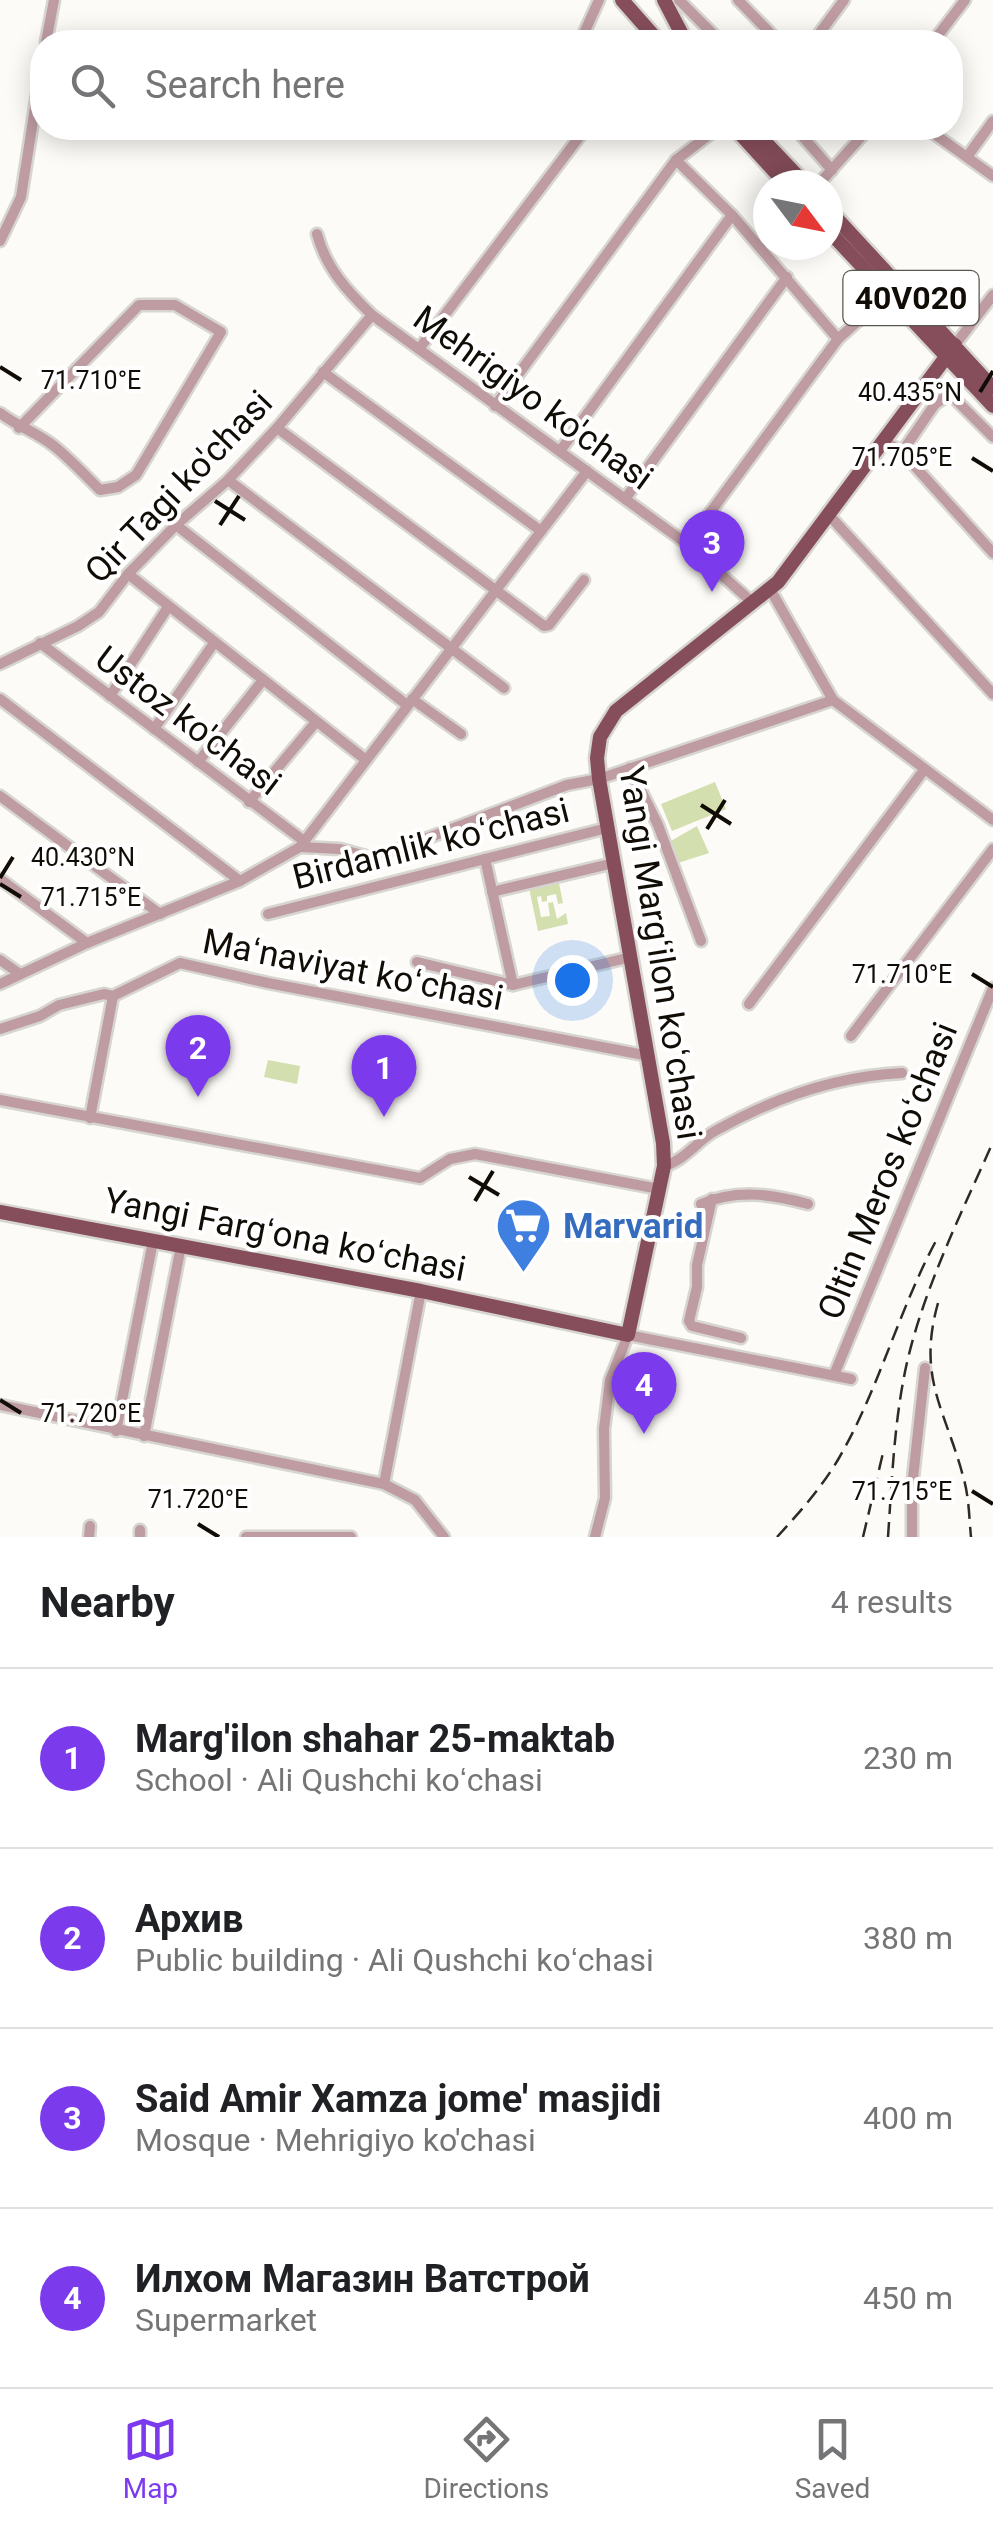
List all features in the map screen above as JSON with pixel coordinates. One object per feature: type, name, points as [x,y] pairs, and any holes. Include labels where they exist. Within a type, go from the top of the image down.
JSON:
[{"type":"main road","points":[[622,0],[648,30]]},
{"type":"main road","points":[[664,0],[680,30]]},
{"type":"main road","points":[[746,140],[773,170]]},
{"type":"main road","points":[[763,140],[792,170]]},
{"type":"main road","name":"40V020","points":[[843,226],[951,351],[993,406]]},
{"type":"main road","name":"40V020","points":[[843,247],[887,295],[993,388]]},
{"type":"main road","name":"Yangi Margʻilon koʻchasi","points":[[628,1335],[664,1166],[598,778],[600,737],[616,711],[770,588],[951,351]]},
{"type":"main road","name":"Yangi Fargʻona koʻchasi","points":[[0,1212],[421,1290],[628,1335]]},
{"type":"street","points":[[48,30],[54,0]]},
{"type":"street","points":[[585,30],[599,0]]},
{"type":"street","points":[[680,0],[710,30]]},
{"type":"street","points":[[738,0],[767,30]]},
{"type":"street","points":[[822,30],[844,0]]},
{"type":"street","points":[[942,30],[965,0]]},
{"type":"street","points":[[966,156],[993,121]]},
{"type":"street","points":[[0,241],[21,196],[30,139]]},
{"type":"street","points":[[420,349],[577,140]]},
{"type":"street","points":[[495,406],[676,160],[702,140]]},
{"type":"street","points":[[806,140],[832,170],[854,140]]},
{"type":"street","points":[[943,140],[993,176]]},
{"type":"street","points":[[676,160],[732,215],[838,339]]},
{"type":"street","points":[[560,451],[732,215]]},
{"type":"street","name":"Mehrigiyo ko'chasi","points":[[317,234],[323,255],[348,292],[372,314],[687,544],[752,602]]},
{"type":"street","points":[[625,499],[787,277]]},
{"type":"street","points":[[687,544],[838,339],[887,295]]},
{"type":"street","name":"Yangi Margʻilon koʻchasi","points":[[951,351],[993,295]]},
{"type":"street","points":[[0,412],[19,428],[55,447],[100,490],[118,487],[136,476],[221,332],[175,305],[139,305],[19,428]]},
{"type":"street","name":"Qir Tagi ko'chasi","points":[[0,664],[88,621],[176,524],[228,480],[277,428],[372,314]]},
{"type":"street","points":[[323,372],[541,531]]},
{"type":"street","points":[[902,452],[935,404],[950,394],[993,437]]},
{"type":"street","points":[[277,428],[544,626],[549,625],[584,580]]},
{"type":"street","points":[[883,440],[902,452],[993,553]]},
{"type":"street","points":[[0,984],[87,942],[240,880],[302,844],[586,470]]},
{"type":"street","points":[[228,480],[504,688]]},
{"type":"street","points":[[828,514],[993,694]]},
{"type":"street","points":[[176,524],[410,702],[461,734]]},
{"type":"street","points":[[128,574],[366,760]]},
{"type":"street","points":[[770,588],[833,700],[993,820]]},
{"type":"street","points":[[110,696],[168,607]]},
{"type":"street","name":"Ustoz ko'chasi","points":[[40,643],[302,844]]},
{"type":"street","points":[[154,729],[214,643]]},
{"type":"street","points":[[198,762],[263,680]]},
{"type":"street","points":[[0,699],[240,880]]},
{"type":"street","points":[[302,844],[383,856],[568,785],[833,700]]},
{"type":"street","points":[[249,802],[316,722]]},
{"type":"street","points":[[630,768],[658,825],[701,941]]},
{"type":"street","points":[[749,1004],[924,770]]},
{"type":"street","points":[[0,796],[160,914]]},
{"type":"street","name":"Birdamlik koʻchasi","points":[[268,914],[608,828]]},
{"type":"street","points":[[851,1036],[993,849]]},
{"type":"street","points":[[485,859],[513,984]]},
{"type":"street","points":[[492,892],[614,863]]},
{"type":"street","points":[[0,879],[87,942]]},
{"type":"street","points":[[416,962],[513,984],[631,958]]},
{"type":"street","points":[[0,960],[20,974]]},
{"type":"street","name":"Maʻnaviyat koʻchasi","points":[[0,1029],[40,1016],[59,1005],[104,994],[113,996],[180,963],[268,984],[648,1056]]},
{"type":"street","name":"Oltin Meros koʻchasi","points":[[834,1375],[993,988]]},
{"type":"street","points":[[90,1118],[113,996]]},
{"type":"street","points":[[664,1166],[674,1164],[704,1137],[771,1106],[844,1078],[902,1073]]},
{"type":"street","points":[[0,1100],[420,1178],[450,1158],[474,1154],[659,1189]]},
{"type":"street","points":[[741,1338],[692,1326],[689,1321],[706,1202],[722,1196],[770,1194],[808,1204]]},
{"type":"street","points":[[116,1431],[153,1240]]},
{"type":"street","points":[[144,1436],[181,1246]]},
{"type":"street","points":[[384,1484],[421,1290]]},
{"type":"street","points":[[595,1537],[605,1498],[604,1429],[610,1380],[628,1335]]},
{"type":"street","name":"Yangi Fargʻona koʻchasi","points":[[628,1335],[852,1379]]},
{"type":"street","points":[[912,1537],[912,1487],[924,1368]]},
{"type":"street","points":[[0,1405],[384,1484],[416,1500],[444,1537]]},
{"type":"street","points":[[246,1537],[352,1537]]},
{"type":"green space","points":[[715,782],[726,809],[672,831],[661,804]]},
{"type":"green space","points":[[697,826],[709,853],[678,863],[669,842]]},
{"type":"green space","points":[[559,883],[563,903],[558,904],[556,894],[542,902],[541,896],[537,897],[541,917],[550,916],[548,903],[553,902],[557,919],[566,913],[568,924],[538,931],[529,888]]},
{"type":"green space","points":[[268,1060],[300,1066],[297,1084],[264,1077]]},
{"type":"railway","points":[[888,1537],[899,1409],[913,1338],[944,1253],[993,1142]]},
{"type":"railway","points":[[777,1537],[825,1479],[853,1432],[937,1239]]},
{"type":"railway","points":[[938,1303],[932,1329],[932,1373],[965,1484],[971,1537]]},
{"type":"railway","points":[[863,1537],[883,1453]]},
{"type":"place","name":"Said Amir Xamza jome' masjidi","points":[[712,592]]},
{"type":"place","name":"Архив","points":[[198,1097]]},
{"type":"place","name":"Marg'ilon shahar 25-maktab","points":[[384,1117]]},
{"type":"place","name":"Marvarid","points":[[524,1275]]},
{"type":"place","name":"Илхом Магазин Ватстрой","points":[[644,1434]]}]
